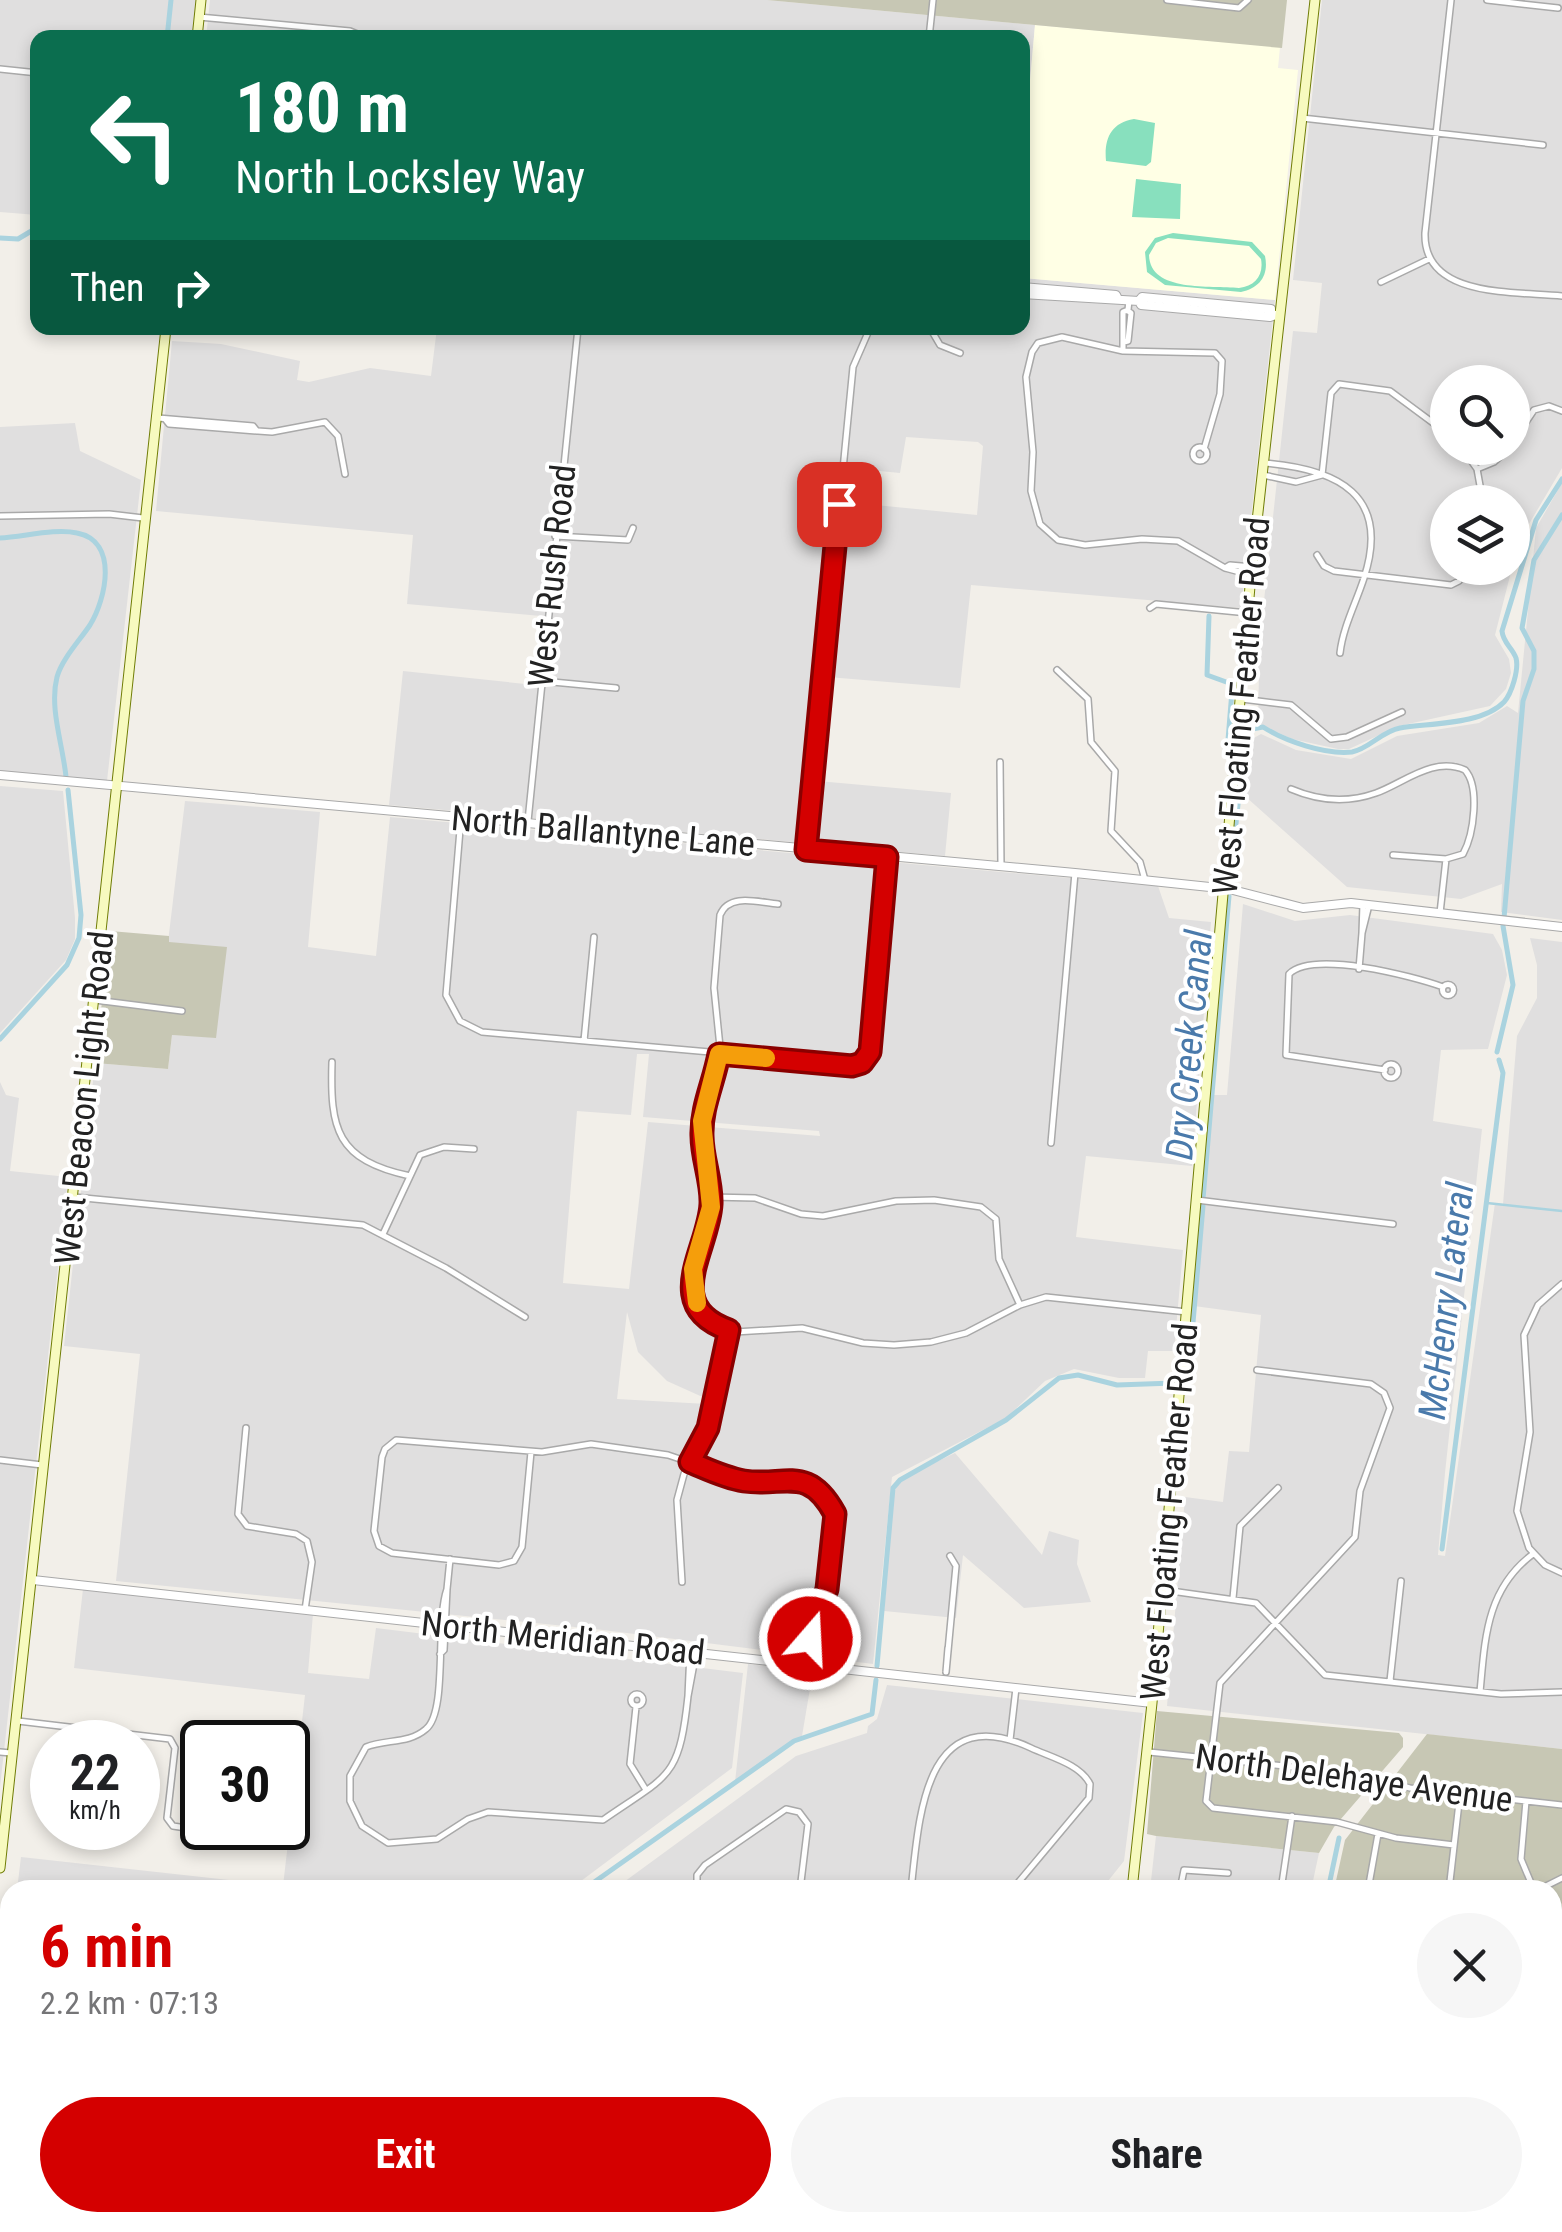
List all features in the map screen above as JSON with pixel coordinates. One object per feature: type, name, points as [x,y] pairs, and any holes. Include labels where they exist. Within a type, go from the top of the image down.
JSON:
[{"type":"main road","points":[[198,30],[201,0]]},
{"type":"main road","name":"West Floating Feather Road","points":[[1133,1880],[1152,1703],[1239,699],[1264,469],[1275,313],[1315,0]]},
{"type":"main road","name":"West Beacon Light Road","points":[[0,1868],[6,1753],[15,1721],[45,1466],[146,518],[161,419],[166,335]]},
{"type":"street","points":[[931,30],[933,0]]},
{"type":"street","points":[[1167,0],[1239,8],[1246,3]]},
{"type":"street","points":[[1451,0],[1425,233],[1429,259],[1442,275],[1467,285],[1562,296]]},
{"type":"street","points":[[1488,0],[1558,8]]},
{"type":"street","points":[[199,18],[350,30]]},
{"type":"street","points":[[0,69],[30,72]]},
{"type":"street","points":[[1302,118],[1543,145]]},
{"type":"street","points":[[1381,282],[1429,259]]},
{"type":"street","points":[[1030,290],[1116,295],[1132,304]]},
{"type":"street","points":[[1132,304],[1142,298],[1270,309],[1275,313]]},
{"type":"street","points":[[1123,351],[1124,342],[1128,341],[1132,304]]},
{"type":"street","name":"West Rush Road","points":[[528,824],[577,335]]},
{"type":"street","points":[[806,850],[853,367],[867,335]]},
{"type":"street","points":[[934,335],[940,346],[960,352]]},
{"type":"street","points":[[1204,449],[1221,390],[1220,357],[1210,352],[1123,351],[1062,337],[1038,344],[1028,363],[1026,392],[1031,491],[1040,524],[1058,540],[1070,544],[1142,538],[1178,541],[1225,568],[1251,571]]},
{"type":"street","points":[[1322,475],[1335,385],[1390,390],[1430,420]]},
{"type":"street","points":[[1530,415],[1541,407],[1562,412]]},
{"type":"street","points":[[161,419],[169,424],[272,432],[325,422],[338,436],[344,474]]},
{"type":"street","points":[[1264,469],[1292,464],[1353,491],[1366,506],[1373,535],[1366,574],[1340,653]]},
{"type":"street","points":[[1474,465],[1480,485]]},
{"type":"street","points":[[1477,469],[1487,465]]},
{"type":"street","points":[[1264,469],[1296,482],[1322,475]]},
{"type":"street","points":[[0,516],[108,514],[146,518]]},
{"type":"street","points":[[556,536],[628,540],[632,528]]},
{"type":"street","points":[[1317,555],[1324,566],[1334,570],[1430,580]]},
{"type":"street","points":[[1150,608],[1156,604],[1248,613]]},
{"type":"street","points":[[1057,670],[1088,698],[1091,742],[1115,771],[1111,831],[1140,862],[1145,880]]},
{"type":"street","points":[[542,681],[616,688]]},
{"type":"street","points":[[1239,699],[1291,705],[1332,738],[1358,732],[1402,712]]},
{"type":"street","points":[[1000,762],[1001,866]]},
{"type":"street","points":[[1291,789],[1321,798],[1358,798],[1416,772],[1449,766],[1465,770],[1474,788],[1469,840],[1463,854],[1446,859],[1393,855]]},
{"type":"street","name":"North Ballantyne Lane","points":[[0,775],[1075,873],[1224,888],[1303,908],[1366,904],[1562,927]]},
{"type":"street","points":[[461,818],[445,988],[454,1014],[464,1025],[482,1032],[584,1042],[852,1066],[862,1063],[870,1052],[887,857]]},
{"type":"street","points":[[1440,913],[1446,859]]},
{"type":"street","points":[[1051,1143],[1075,873]]},
{"type":"street","points":[[778,904],[733,900],[722,908],[714,988],[719,1054],[702,1121],[710,1216],[693,1269],[692,1287],[704,1315],[729,1330],[802,1328],[863,1343],[912,1344],[966,1332],[1020,1305],[1059,1297],[1187,1312]]},
{"type":"street","points":[[1358,969],[1366,904]]},
{"type":"street","points":[[584,1042],[594,937]]},
{"type":"street","points":[[1385,1070],[1286,1055],[1286,982],[1296,968],[1309,963],[1405,974],[1442,987]]},
{"type":"street","points":[[95,1000],[182,1011]]},
{"type":"street","points":[[332,1062],[331,1113],[342,1139],[386,1170],[410,1176]]},
{"type":"street","points":[[383,1234],[416,1159],[444,1147],[474,1149]]},
{"type":"street","points":[[74,1197],[342,1222],[383,1234],[525,1317]]},
{"type":"street","points":[[711,1197],[755,1198],[816,1216],[915,1199],[986,1209],[996,1218],[999,1260],[1020,1305]]},
{"type":"street","points":[[1197,1200],[1393,1224]]},
{"type":"street","points":[[1562,1284],[1535,1310],[1523,1346],[1530,1432],[1518,1517],[1521,1534],[1533,1554],[1562,1573]]},
{"type":"street","points":[[682,1582],[676,1509],[690,1462],[708,1428],[729,1330]]},
{"type":"street","points":[[1257,1370],[1366,1382],[1384,1393],[1389,1403],[1388,1418],[1360,1492],[1352,1542],[1218,1688],[1204,1797],[1207,1804],[1337,1822],[1378,1834],[1454,1844]]},
{"type":"street","points":[[246,1428],[238,1514],[247,1526],[296,1534],[307,1541],[312,1562],[305,1610]]},
{"type":"street","points":[[530,1452],[522,1547],[514,1561],[499,1565],[392,1553],[379,1546],[374,1531],[382,1460],[390,1443],[403,1440],[530,1452],[591,1444],[690,1462],[742,1480],[800,1481],[829,1502],[836,1520],[827,1589],[812,1630],[807,1665]]},
{"type":"street","points":[[0,1460],[45,1466]]},
{"type":"street","points":[[1232,1598],[1240,1526],[1278,1488]]},
{"type":"street","points":[[1480,1692],[1485,1634],[1496,1597],[1514,1570],[1533,1554]]},
{"type":"street","points":[[945,1676],[956,1566],[950,1556]]},
{"type":"street","points":[[450,1559],[435,1718],[412,1738],[376,1743],[360,1754],[350,1776],[352,1809],[362,1826],[379,1840],[399,1844],[437,1839],[468,1819],[488,1812],[599,1822],[669,1772],[678,1759],[693,1653]]},
{"type":"street","name":"North Meridian Road","points":[[32,1580],[807,1665],[945,1676],[1152,1703]]},
{"type":"street","points":[[1390,1681],[1401,1582]]},
{"type":"street","points":[[1162,1590],[1256,1603],[1320,1672],[1480,1692],[1562,1692]]},
{"type":"street","points":[[1010,1740],[1016,1688]]},
{"type":"street","points":[[636,1706],[630,1764],[646,1790]]},
{"type":"street","points":[[15,1721],[170,1739],[175,1748],[167,1818],[173,1826],[180,1827]]},
{"type":"street","points":[[913,1880],[923,1799],[953,1746],[965,1736],[1010,1740],[1080,1771],[1090,1784],[1089,1798],[1020,1880]]},
{"type":"street","name":"North Delehaye Avenue","points":[[1147,1752],[1352,1773],[1410,1788],[1562,1805]]},
{"type":"street","points":[[1450,1880],[1460,1794]]},
{"type":"street","points":[[1526,1801],[1521,1859],[1531,1880]]},
{"type":"street","points":[[697,1880],[704,1865],[786,1809],[798,1812],[808,1824],[801,1880]]},
{"type":"street","points":[[1282,1880],[1292,1816]]},
{"type":"street","points":[[1370,1880],[1378,1834]]},
{"type":"street","points":[[1182,1880],[1184,1870],[1228,1873]]},
{"type":"shaded area","points":[[0,0],[197,0],[193,30],[30,30],[30,214],[0,212]]},
{"type":"shaded area","points":[[210,0],[767,0],[1035,25],[1030,81],[1030,30],[207,30]]},
{"type":"shaded area","points":[[767,0],[1287,0],[1282,48]]},
{"type":"shaded area","points":[[1322,0],[1562,0],[1562,468],[1530,522],[1530,485],[1430,485],[1430,585],[1508,585],[1495,635],[1509,659],[1511,673],[1506,689],[1490,706],[1399,726],[1349,749],[1292,739],[1258,723],[1259,673],[1249,673],[1256,610],[1263,610],[1293,331],[1317,333],[1322,283],[1293,280]]},
{"type":"shaded area","points":[[1035,25],[1280,47],[1278,68],[1298,70],[1275,300],[1030,279],[1030,81]]},
{"type":"shaded area","points":[[1030,279],[1275,300],[1241,608],[971,585],[960,688],[828,677],[818,781],[951,793],[945,856],[389,805],[403,671],[535,685],[541,616],[407,604],[413,535],[156,511],[172,341],[221,344],[300,361],[297,380],[309,382],[370,368],[431,376],[436,335],[1030,335]],"holes":[[[906,437],[978,442],[983,446],[977,515],[845,502],[849,468],[900,473]]]},
{"type":"shaded area","points":[[75,423],[80,451],[141,480],[107,781],[0,771],[0,427]]},
{"type":"shaded area","points":[[1562,483],[1562,920],[1501,912],[1502,884],[1461,899],[1347,887],[1246,797],[1252,739],[1261,734],[1296,750],[1351,759],[1397,736],[1479,723],[1507,706],[1518,713],[1536,528]]},
{"type":"shaded area","points":[[0,786],[63,791],[75,939],[66,960],[0,1033]]},
{"type":"shaded area","points":[[185,801],[320,812],[308,947],[376,956],[390,817],[1158,886],[1169,918],[1211,922],[1192,1166],[1086,1156],[1076,1237],[1183,1250],[1174,1351],[1148,1351],[1145,1378],[1119,1378],[1074,1369],[1045,1381],[1006,1418],[892,1477],[873,1664],[595,1629],[116,1581],[140,1354],[64,1346],[95,1063],[168,1069],[172,1035],[216,1037],[168,942]],"holes":[[[637,1054],[649,1054],[643,1117],[819,1131],[820,1136],[648,1122],[629,1289],[563,1283],[577,1111],[631,1115]],[[627,1312],[638,1352],[667,1381],[707,1399],[707,1404],[617,1399]]]},
{"type":"shaded area","points":[[1243,904],[1295,921],[1350,915],[1493,934],[1502,950],[1507,975],[1488,1049],[1441,1050],[1433,1121],[1482,1129],[1445,1473],[1438,1555],[1445,1556],[1495,1203],[1503,1204],[1517,1036],[1537,998],[1537,965],[1530,938],[1562,942],[1562,1749],[1167,1706],[1185,1497],[1223,1502],[1229,1451],[1249,1452],[1261,1315],[1194,1306],[1209,1095],[1227,1095]]},
{"type":"shaded area","points":[[110,931],[169,936],[169,942],[227,947],[216,1038],[172,1035],[168,1069],[95,1063]]},
{"type":"shaded area","points":[[0,1082],[6,1095],[19,1098],[10,1171],[68,1177],[0,1787]]},
{"type":"shaded area","points":[[955,1453],[1042,1555],[1049,1531],[1079,1540],[1077,1564],[1091,1602],[1024,1608],[963,1555],[956,1618],[884,1611],[893,1495],[900,1479]]},
{"type":"shaded area","points":[[83,1589],[313,1614],[308,1673],[369,1679],[376,1628],[743,1673],[732,1768],[582,1880],[284,1880],[287,1850],[310,1850],[310,1720],[302,1720],[305,1695],[74,1668]]},
{"type":"shaded area","points":[[748,1664],[813,1671],[802,1736],[735,1782]]},
{"type":"shaded area","points":[[887,1685],[1143,1713],[1124,1861],[1109,1880],[627,1880],[796,1756],[867,1733],[868,1726],[877,1719]]},
{"type":"shaded area","points":[[1157,1711],[1399,1733],[1403,1747],[1334,1827],[1319,1853],[1156,1836],[1147,1834]]},
{"type":"shaded area","points":[[1427,1734],[1562,1749],[1562,1880],[1336,1880],[1345,1840]]},
{"type":"shaded area","points":[[1156,1836],[1319,1853],[1313,1880],[1151,1880]]},
{"type":"shaded area","points":[[21,1857],[229,1880],[18,1880]]},
{"type":"green space","points":[[1134,119],[1155,123],[1151,162],[1146,166],[1106,161],[1110,134],[1119,124]]},
{"type":"green space","points":[[1136,179],[1181,184],[1180,219],[1132,217]]},
{"type":"green space","points":[[1173,233],[1252,242],[1265,256],[1264,275],[1253,287],[1241,292],[1165,285],[1147,272],[1145,252],[1155,238]],"holes":[[[1168,238],[1249,246],[1261,259],[1260,275],[1239,288],[1171,281],[1152,267],[1149,255],[1156,243]]]},
{"type":"waterway","points":[[168,30],[171,0]]},
{"type":"waterway","points":[[0,238],[18,239],[30,232]]},
{"type":"waterway","name":"Dry Creek Canal","points":[[1230,883],[1244,745],[1252,729],[1263,727],[1318,749],[1352,752],[1393,730],[1469,719],[1504,702],[1517,663],[1502,631],[1536,520],[1562,479]]},
{"type":"waterway","name":"McHenry Lateral","points":[[1504,918],[1523,701],[1534,669],[1534,651],[1522,628],[1534,560],[1562,515]]},
{"type":"waterway","points":[[0,538],[77,533],[90,538],[104,559],[104,587],[96,614],[57,677],[56,714],[66,777]]},
{"type":"waterway","points":[[1209,616],[1207,675],[1229,683],[1232,691],[1228,740]]},
{"type":"waterway","points":[[0,1039],[67,965],[79,938],[81,915],[68,790]]},
{"type":"waterway","name":"Dry Creek Canal","points":[[1203,1199],[1229,896]]},
{"type":"waterway","name":"McHenry Lateral","points":[[1497,1052],[1513,985],[1503,926]]},
{"type":"waterway","name":"McHenry Lateral","points":[[1442,1549],[1503,1073],[1499,1060]]},
{"type":"waterway","points":[[1487,1203],[1562,1211]]},
{"type":"waterway","name":"Dry Creek Canal","points":[[1184,1381],[1188,1381],[1203,1206]]},
{"type":"waterway","name":"Dry Creek Canal","points":[[877,1666],[893,1488],[900,1480],[1006,1420],[1059,1378],[1078,1375],[1117,1385],[1174,1383]]},
{"type":"waterway","name":"Dry Creek Canal","points":[[597,1880],[794,1741],[872,1714],[876,1680]]},
{"type":"waterway","name":"McHenry Lateral","points":[[1330,1880],[1339,1838]]},
{"type":"slow traffic","points":[[697,1303],[692,1287],[693,1269],[711,1207],[702,1121],[719,1054],[766,1058]]},
{"type":"route","points":[[810,1639],[827,1589],[835,1514],[821,1494],[800,1481],[742,1480],[690,1462],[708,1428],[716,1375],[729,1330],[710,1320],[700,1309],[692,1278],[710,1216],[702,1121],[719,1054],[852,1066],[862,1063],[870,1052],[887,857],[806,850],[839,504]]}]
